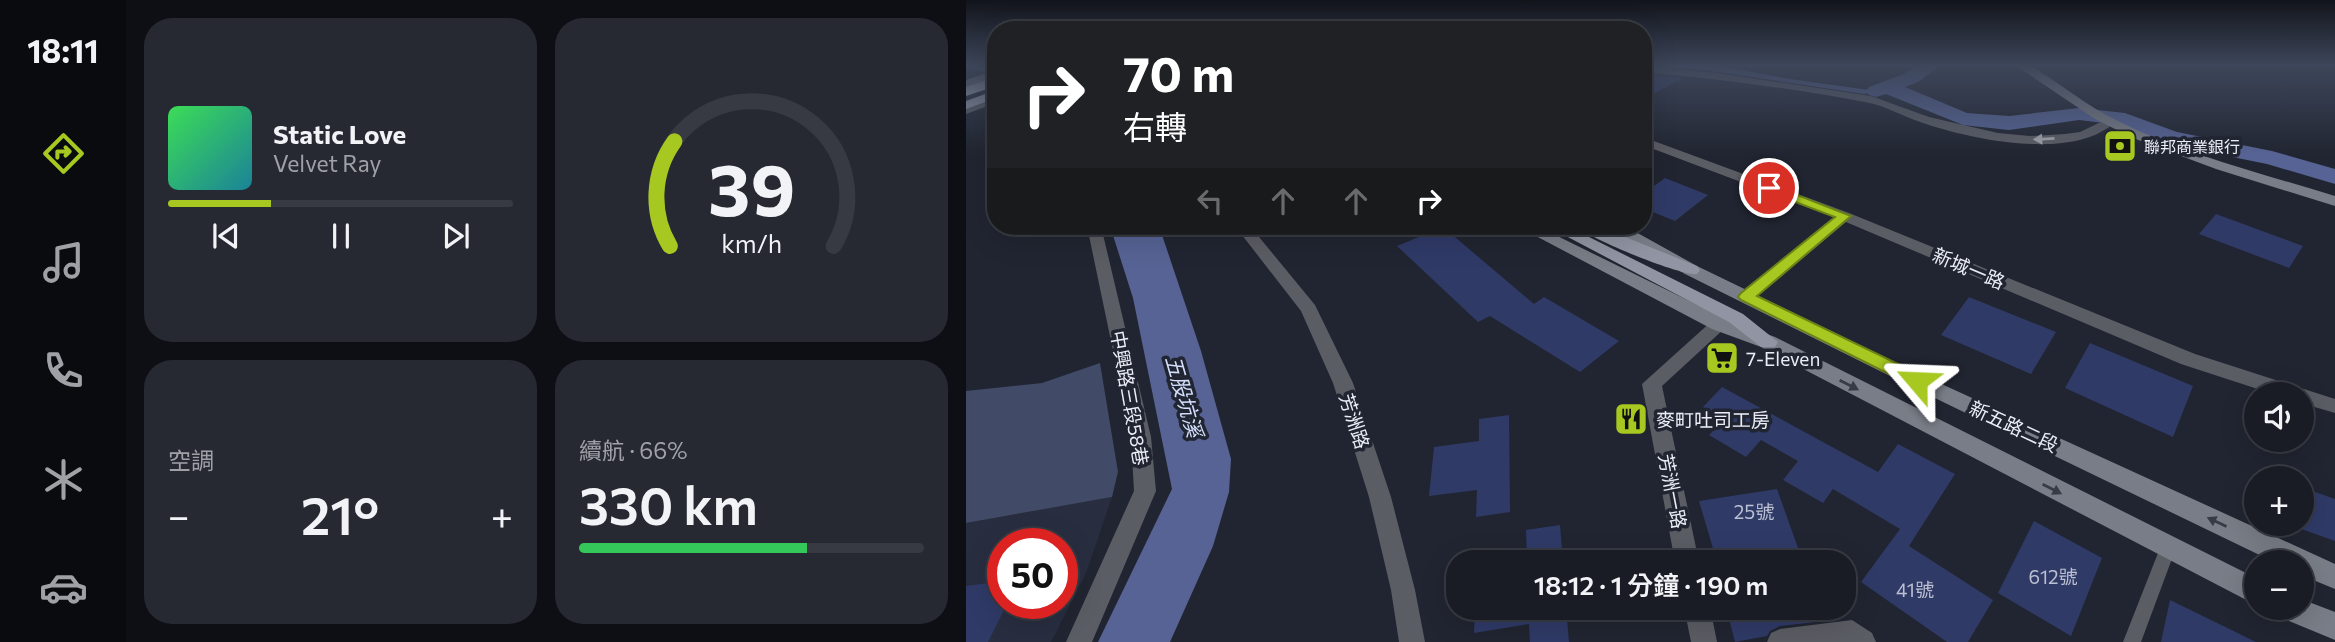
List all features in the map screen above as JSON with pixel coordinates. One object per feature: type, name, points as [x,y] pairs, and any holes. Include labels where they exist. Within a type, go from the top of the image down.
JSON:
[{"type":"highway","points":[[966,103],[987,97]]},
{"type":"main road","points":[[2067,95],[2109,122],[2169,148],[2335,201]]},
{"type":"main road","name":"新五路二段","points":[[1542,235],[1719,324],[1768,342],[2244,586]]},
{"type":"main road","name":"新五路二段","points":[[1573,235],[1736,318],[1768,342]]},
{"type":"main road","name":"新五路二段","points":[[1605,235],[1690,270]]},
{"type":"main road","name":"新五路二段","points":[[1630,235],[1690,270],[2276,550]]},
{"type":"main road","name":"新五路二段","points":[[2314,568],[2335,578]]},
{"type":"main road","points":[[2314,618],[2335,626]]},
{"type":"street","points":[[1844,95],[1871,99],[1925,120],[1998,136],[2031,140],[2083,135],[2109,122]]},
{"type":"street","points":[[966,110],[987,99]]},
{"type":"street","name":"新城一路","points":[[1652,144],[1844,216],[2188,359],[2258,382]]},
{"type":"street","points":[[1746,297],[1844,216]]},
{"type":"street","name":"中興路三段58巷","points":[[1079,642],[1122,549],[1145,491],[1141,437],[1096,235]]},
{"type":"street","name":"芳洲路","points":[[1249,235],[1308,309],[1343,383],[1380,497],[1403,590],[1412,642]]},
{"type":"street","name":"芳洲一路","points":[[1686,550],[1652,384],[1719,324]]},
{"type":"street","points":[[2314,400],[2335,406]]},
{"type":"street","points":[[2132,642],[2168,548]]},
{"type":"street","points":[[1700,620],[1704,642]]},
{"type":"street","points":[[2311,620],[2335,634]]},
{"type":"street","points":[[1780,642],[1852,634],[1863,642]]},
{"type":"shaded area","points":[[1100,363],[1118,472],[1112,497],[966,523],[966,391],[1042,383]]},
{"type":"shaded area","points":[[1112,497],[1078,589],[1078,528],[987,528],[987,619],[1063,619],[1051,642],[966,642],[966,523]]},
{"type":"water","name":"五股坑溪","points":[[1113,235],[1162,235],[1201,351],[1231,459],[1229,492],[1213,546],[1170,642],[1098,642],[1172,489],[1133,298]]},
{"type":"building","points":[[1665,178],[1708,195],[1675,221],[1652,212],[1652,187]]},
{"type":"building","points":[[2216,214],[2303,246],[2289,268],[2199,234]]},
{"type":"building","points":[[1424,235],[1452,235],[1534,304],[1544,297],[1619,341],[1580,372],[1490,316],[1478,322],[1397,246]]},
{"type":"building","points":[[1969,297],[2056,332],[2031,374],[1941,335]]},
{"type":"building","points":[[2090,343],[2193,386],[2173,437],[2065,388]]},
{"type":"building","points":[[1722,387],[1878,472],[1898,444],[1955,474],[1909,546],[1993,600],[1968,642],[1947,642],[1861,582],[1900,529],[1833,489],[1823,503],[1783,480],[1798,461],[1761,440],[1746,457],[1709,435],[1725,419],[1703,407]]},
{"type":"building","points":[[1509,415],[1510,512],[1476,517],[1477,490],[1429,496],[1434,447],[1479,441],[1479,419]]},
{"type":"building","points":[[1777,489],[1799,550],[1713,550],[1699,501]]},
{"type":"building","points":[[2314,492],[2335,499],[2335,541],[2314,534]]},
{"type":"building","points":[[2034,521],[2102,558],[2071,636],[1998,593]]},
{"type":"building","points":[[1560,525],[1562,550],[1527,550],[1526,530]]},
{"type":"building","points":[[987,583],[987,619],[1000,619],[988,642],[966,642],[966,586]]},
{"type":"building","points":[[2170,600],[2256,642],[2161,642]]},
{"type":"building","points":[[1474,620],[1567,620],[1569,642],[1530,642],[1529,624],[1474,633]]},
{"type":"building","points":[[1729,620],[1825,621],[1780,626],[1770,631],[1767,636],[1735,642]]},
{"type":"waterway","points":[[1906,95],[1963,119],[2009,123],[2079,114],[2125,119],[2171,138],[2272,158],[2335,177]]},
{"type":"place","name":"聯邦商業銀行","points":[[2120,146]]},
{"type":"place","name":"7-Eleven","points":[[1722,358]]},
{"type":"place","name":"麥町吐司工房","points":[[1631,419]]},
{"type":"route","points":[[1769,188],[1844,216],[1746,297],[1917,381]]}]
